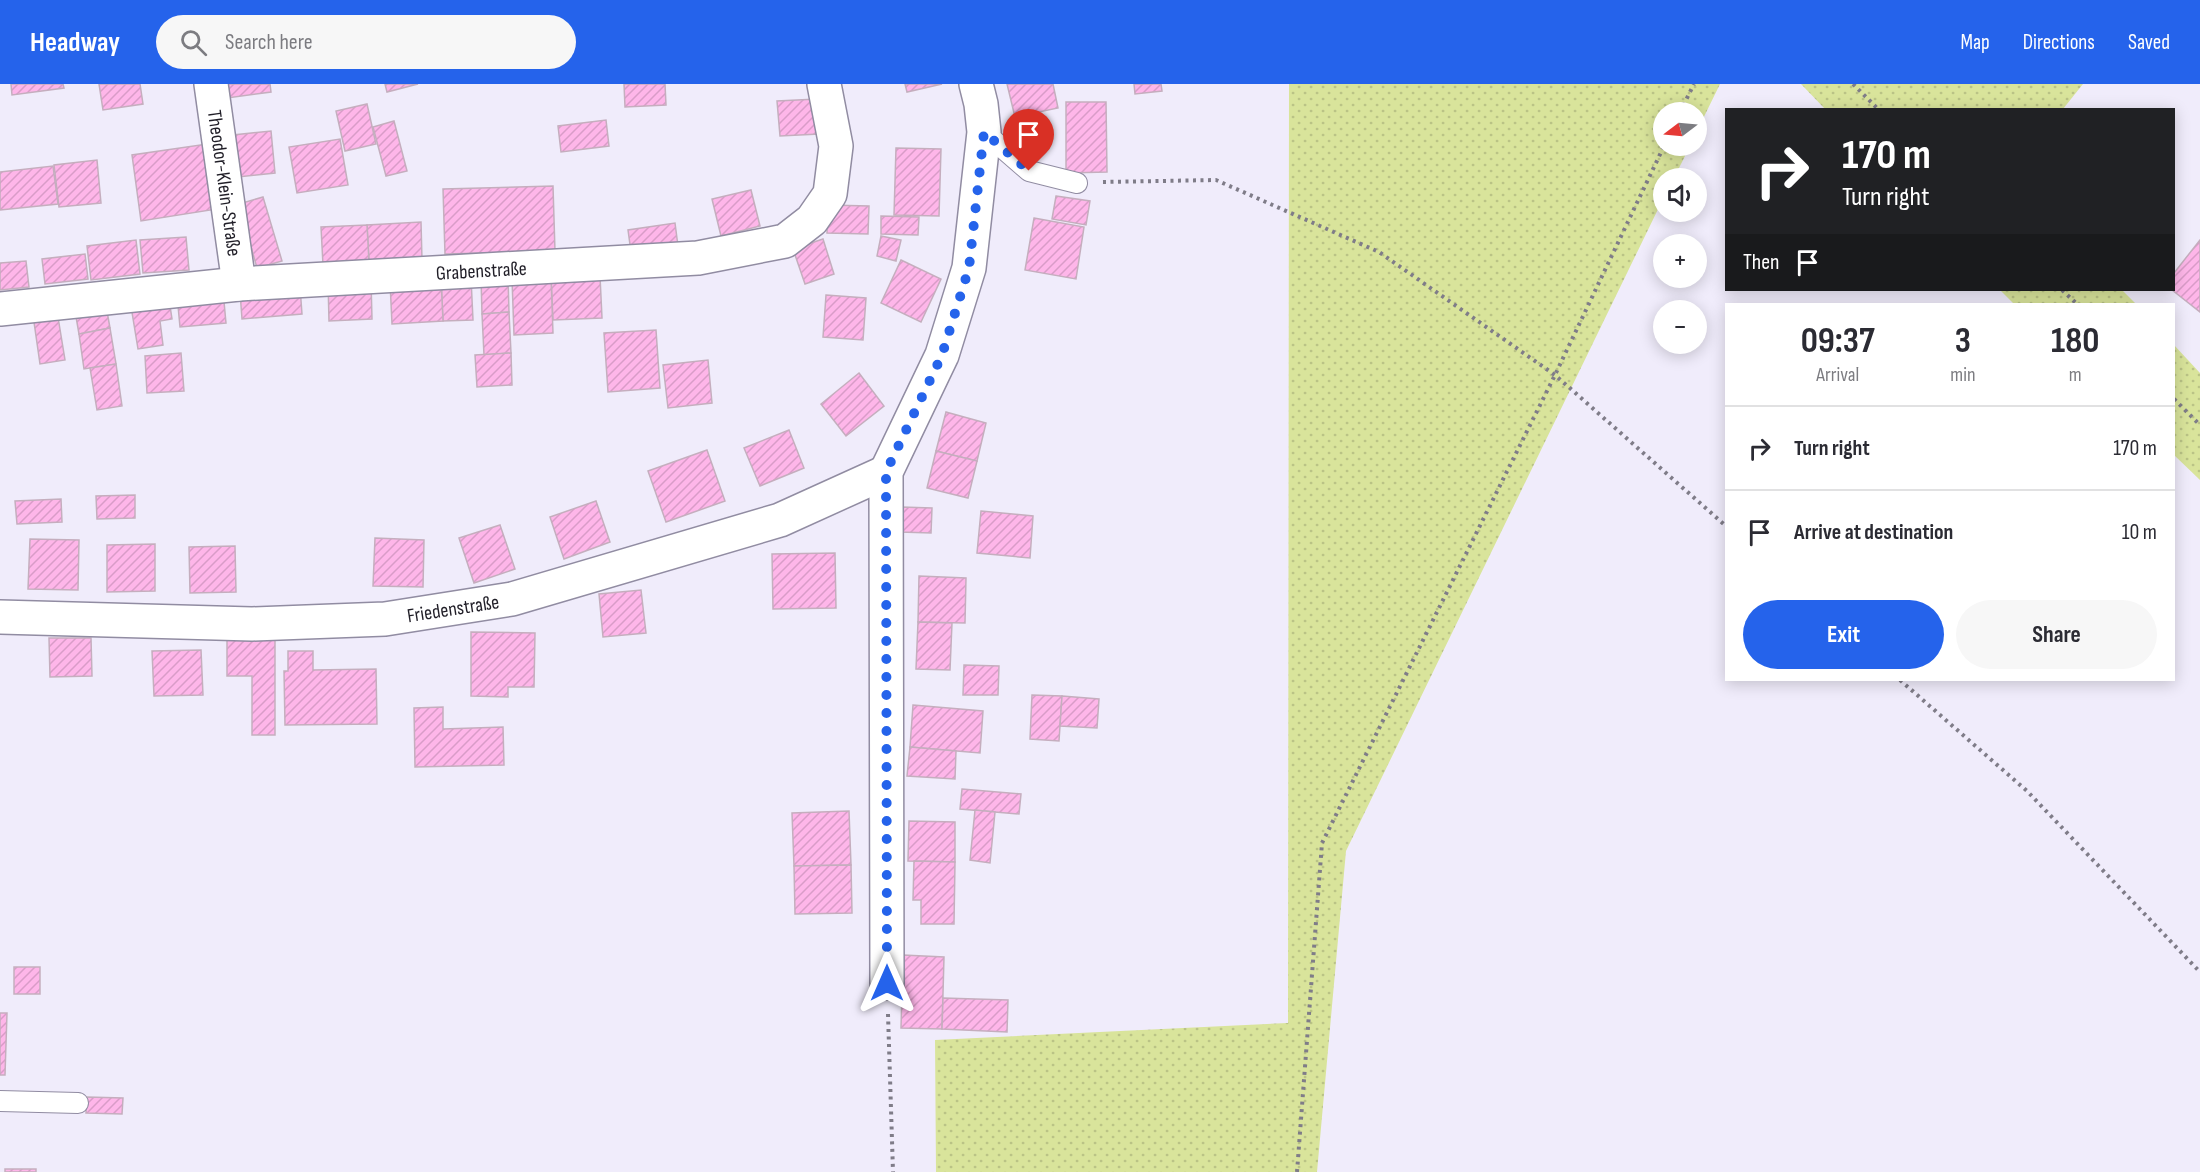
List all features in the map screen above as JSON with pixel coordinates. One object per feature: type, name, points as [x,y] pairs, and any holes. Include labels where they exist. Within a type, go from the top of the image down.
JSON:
[{"type":"street","name":"Theodor-Klein-Straße","points":[[211,84],[239,284]]},
{"type":"street","name":"Grabenstraße","points":[[0,309],[239,284],[699,258],[785,241],[812,220],[830,194],[836,147],[824,84]]},
{"type":"street","points":[[887,983],[886,472],[942,355],[969,268],[984,132],[976,84]]},
{"type":"street","name":"Friedenstraße","points":[[0,617],[252,624],[385,620],[500,601],[780,520],[886,472]]},
{"type":"lane","points":[[984,132],[1029,171],[1077,183]]},
{"type":"lane","points":[[0,1101],[78,1103]]},
{"type":"path","points":[[1685,102],[1694,84]]},
{"type":"path","points":[[1853,84],[1877,108]]},
{"type":"path","points":[[1298,1172],[1322,843],[1555,375],[1659,156]]},
{"type":"path","points":[[1077,183],[1216,180],[1378,252],[1555,375],[1725,525]]},
{"type":"path","points":[[2063,291],[2076,303]]},
{"type":"path","points":[[2175,400],[2200,425]]},
{"type":"path","points":[[1901,681],[2027,791],[2200,972]]},
{"type":"path","points":[[887,983],[893,1172]]},
{"type":"green space","points":[[1289,84],[1720,84],[1707,111],[1707,102],[1653,102],[1653,156],[1685,156],[1679,168],[1653,168],[1653,220],[1346,851],[1317,1172],[936,1172],[935,1040],[1288,1023]]},
{"type":"green space","points":[[1801,84],[2083,84],[2064,108],[1824,108]]},
{"type":"green space","points":[[2001,291],[2123,291],[2135,303],[2013,303]]},
{"type":"green space","points":[[2175,346],[2200,373],[2200,480],[2175,456]]},
{"type":"building","points":[[11,84],[63,84],[64,88],[12,95]]},
{"type":"building","points":[[99,84],[140,84],[143,104],[103,110]]},
{"type":"building","points":[[219,84],[270,84],[271,92],[220,99]]},
{"type":"building","points":[[385,84],[418,84],[387,92]]},
{"type":"building","points":[[624,84],[665,84],[666,105],[625,107]]},
{"type":"building","points":[[905,84],[942,84],[907,92]]},
{"type":"building","points":[[1007,84],[1053,84],[1058,108],[1015,117]]},
{"type":"building","points":[[1134,84],[1161,84],[1162,91],[1135,94]]},
{"type":"building","points":[[817,99],[819,134],[780,136],[777,101]]},
{"type":"building","points":[[1066,102],[1106,102],[1107,172],[1066,173]]},
{"type":"building","points":[[367,104],[376,144],[345,151],[336,111]]},
{"type":"building","points":[[606,120],[609,146],[561,152],[558,126]]},
{"type":"building","points":[[394,121],[407,171],[386,176],[373,127]]},
{"type":"building","points":[[271,131],[275,173],[238,177],[233,135]]},
{"type":"building","points":[[340,139],[348,185],[297,193],[289,147]]},
{"type":"building","points":[[207,144],[217,209],[141,221],[132,155]]},
{"type":"building","points":[[896,148],[941,149],[939,216],[894,215]]},
{"type":"building","points":[[97,160],[101,203],[59,207],[54,165]]},
{"type":"building","points":[[53,166],[58,204],[0,210],[0,172]]},
{"type":"building","points":[[553,186],[555,251],[445,254],[443,189]]},
{"type":"building","points":[[751,190],[760,226],[721,236],[712,199]]},
{"type":"building","points":[[1056,196],[1090,201],[1086,225],[1052,219]]},
{"type":"building","points":[[263,197],[282,261],[257,268],[239,204]]},
{"type":"building","points":[[828,205],[869,206],[868,234],[827,233]]},
{"type":"building","points":[[881,216],[919,217],[918,235],[881,234]]},
{"type":"building","points":[[1034,218],[1084,227],[1076,279],[1025,270]]},
{"type":"building","points":[[421,222],[422,260],[369,262],[367,225]]},
{"type":"building","points":[[675,223],[678,246],[631,252],[628,230]]},
{"type":"building","points":[[367,225],[369,262],[323,265],[321,227]]},
{"type":"building","points":[[881,236],[901,240],[896,261],[877,256]]},
{"type":"building","points":[[186,237],[189,270],[143,273],[140,240]]},
{"type":"building","points":[[823,239],[834,274],[805,284],[793,249]]},
{"type":"building","points":[[136,240],[140,274],[91,280],[87,246]]},
{"type":"building","points":[[2200,240],[2200,312],[2173,291],[2175,272]]},
{"type":"building","points":[[85,254],[88,279],[45,284],[42,259]]},
{"type":"building","points":[[901,260],[941,279],[921,322],[881,303]]},
{"type":"building","points":[[26,261],[29,287],[0,290],[0,263]]},
{"type":"building","points":[[600,276],[602,318],[553,320],[551,277]]},
{"type":"building","points":[[508,277],[509,312],[482,314],[481,278]]},
{"type":"building","points":[[551,277],[553,333],[514,335],[512,279]]},
{"type":"building","points":[[471,278],[473,320],[443,321],[441,279]]},
{"type":"building","points":[[441,279],[443,321],[392,324],[390,282]]},
{"type":"building","points":[[371,281],[372,319],[329,321],[328,282]]},
{"type":"building","points":[[300,287],[302,314],[242,319],[240,292]]},
{"type":"building","points":[[223,291],[226,323],[180,327],[177,295]]},
{"type":"building","points":[[168,293],[172,319],[160,321],[163,345],[138,349],[130,300]]},
{"type":"building","points":[[826,295],[866,298],[863,340],[823,337]]},
{"type":"building","points":[[105,300],[110,328],[79,334],[74,305]]},
{"type":"building","points":[[57,311],[65,360],[40,364],[33,315]]},
{"type":"building","points":[[509,312],[511,353],[484,355],[482,314]]},
{"type":"building","points":[[110,328],[116,364],[84,369],[79,334]]},
{"type":"building","points":[[656,330],[660,388],[608,392],[604,333]]},
{"type":"building","points":[[181,353],[184,391],[147,393],[145,356]]},
{"type":"building","points":[[511,353],[512,385],[477,387],[475,355]]},
{"type":"building","points":[[708,360],[712,403],[668,408],[663,365]]},
{"type":"building","points":[[116,364],[122,406],[97,410],[90,368]]},
{"type":"building","points":[[859,373],[884,406],[846,436],[821,404]]},
{"type":"building","points":[[946,412],[986,423],[977,461],[936,451]]},
{"type":"building","points":[[789,430],[804,468],[760,486],[744,448]]},
{"type":"building","points":[[707,450],[725,501],[666,522],[648,471]]},
{"type":"building","points":[[936,451],[977,461],[968,498],[927,488]]},
{"type":"building","points":[[135,495],[135,518],[97,519],[96,496]]},
{"type":"building","points":[[61,499],[62,522],[17,524],[15,501]]},
{"type":"building","points":[[596,501],[610,542],[564,559],[550,517]]},
{"type":"building","points":[[901,507],[932,508],[931,533],[900,532]]},
{"type":"building","points":[[981,511],[1033,516],[1030,558],[977,553]]},
{"type":"building","points":[[500,525],[515,569],[474,583],[459,538]]},
{"type":"building","points":[[375,538],[424,540],[423,587],[373,586]]},
{"type":"building","points":[[30,539],[79,540],[78,590],[28,589]]},
{"type":"building","points":[[155,544],[155,591],[107,592],[107,545]]},
{"type":"building","points":[[235,546],[236,592],[190,593],[189,547]]},
{"type":"building","points":[[835,553],[836,608],[773,609],[772,554]]},
{"type":"building","points":[[919,576],[966,578],[965,623],[918,622]]},
{"type":"building","points":[[641,590],[646,633],[603,637],[599,594]]},
{"type":"building","points":[[918,622],[952,623],[950,670],[916,669]]},
{"type":"building","points":[[471,632],[535,633],[534,687],[508,687],[508,697],[471,696]]},
{"type":"building","points":[[49,638],[91,638],[92,676],[50,677]]},
{"type":"building","points":[[227,638],[275,638],[275,735],[252,735],[252,676],[227,676]]},
{"type":"building","points":[[201,650],[203,695],[154,696],[152,651]]},
{"type":"building","points":[[288,651],[313,651],[313,670],[376,669],[377,724],[285,725],[284,671],[288,671]]},
{"type":"building","points":[[964,665],[999,666],[998,695],[963,695]]},
{"type":"building","points":[[1032,695],[1062,696],[1059,741],[1030,739]]},
{"type":"building","points":[[1062,696],[1099,699],[1097,728],[1060,726]]},
{"type":"building","points":[[913,705],[983,711],[980,753],[910,747]]},
{"type":"building","points":[[443,707],[443,729],[503,727],[504,765],[415,767],[414,708]]},
{"type":"building","points":[[910,747],[956,751],[955,779],[907,776]]},
{"type":"building","points":[[962,789],[1021,794],[1019,814],[960,809]]},
{"type":"building","points":[[975,810],[995,812],[990,863],[970,860]]},
{"type":"building","points":[[849,811],[851,865],[794,866],[792,813]]},
{"type":"building","points":[[909,821],[955,822],[955,862],[908,861]]},
{"type":"building","points":[[914,861],[955,862],[954,924],[921,924],[921,900],[913,900]]},
{"type":"building","points":[[851,865],[852,913],[795,914],[794,866]]},
{"type":"building","points":[[903,955],[944,957],[942,1029],[901,1028]]},
{"type":"building","points":[[14,967],[40,967],[40,994],[14,994]]},
{"type":"building","points":[[943,998],[1008,1000],[1007,1032],[942,1029]]},
{"type":"building","points":[[0,1013],[7,1013],[5,1075],[0,1075]]},
{"type":"building","points":[[87,1097],[123,1098],[122,1114],[86,1113]]},
{"type":"building","points":[[5,1169],[36,1169],[36,1172],[5,1172]]},
{"type":"route","points":[[887,983],[886,472],[942,355],[969,268],[984,132],[1029,171]]}]
